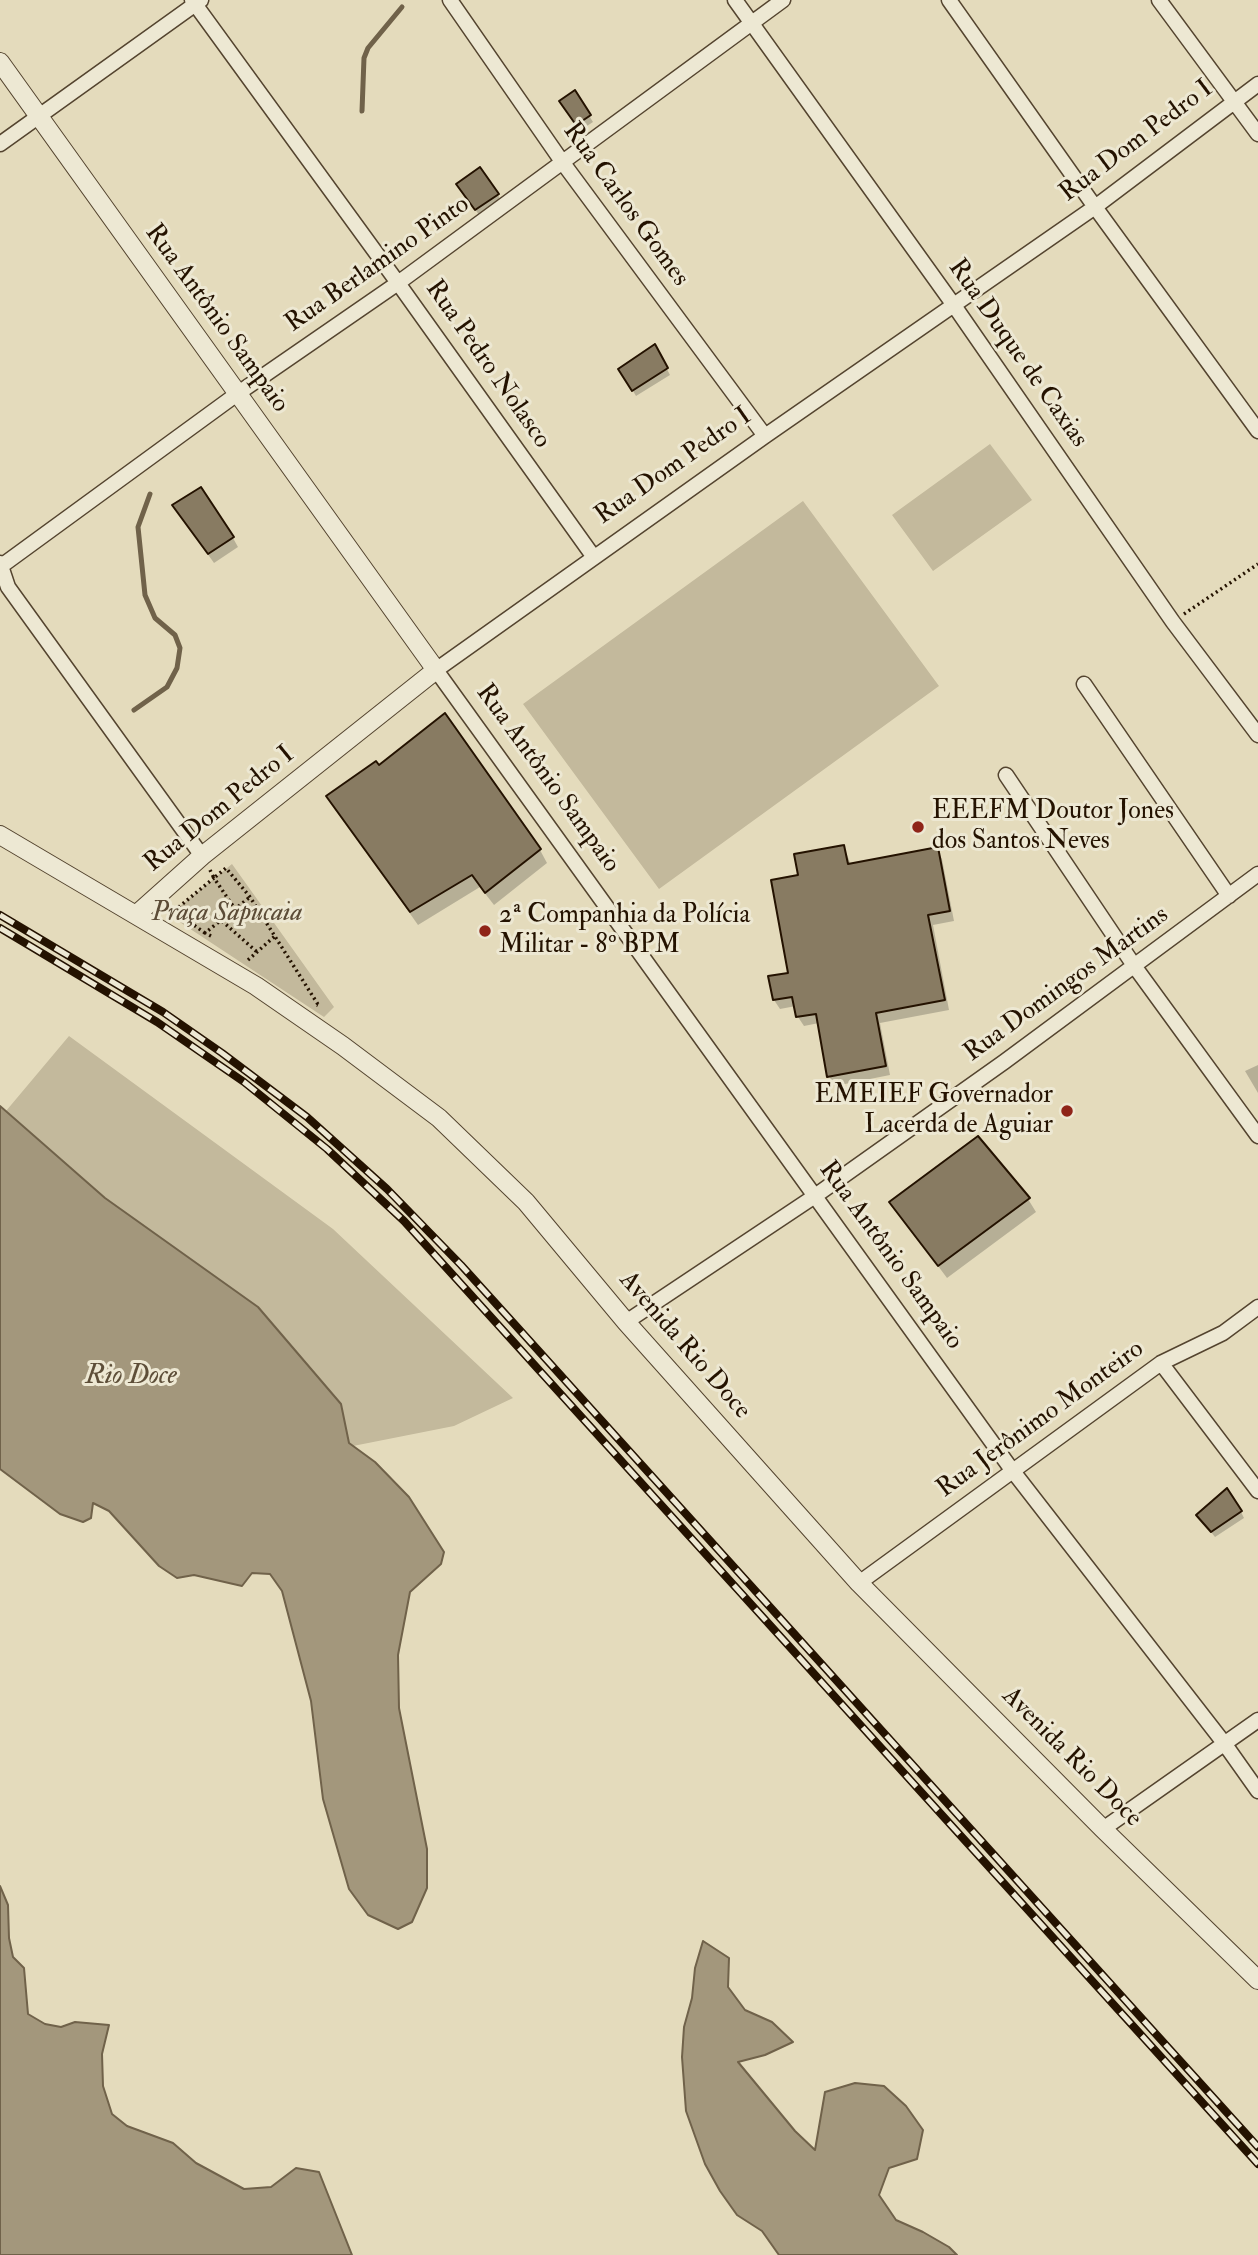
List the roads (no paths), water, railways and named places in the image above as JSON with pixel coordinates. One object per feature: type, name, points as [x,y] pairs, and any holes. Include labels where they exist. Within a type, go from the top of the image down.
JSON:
[{"type":"street","name":"Rua Carlos Gomes","points":[[450,0],[563,163],[765,436]]},
{"type":"street","name":"Rua Duque de Caxias","points":[[735,0],[953,304],[1173,622],[1258,735]]},
{"type":"street","name":"Rua Berlamino Pinto","points":[[1,565],[237,394],[398,283],[783,0]]},
{"type":"street","points":[[948,0],[1258,431]]},
{"type":"street","points":[[1158,0],[1258,134]]},
{"type":"street","points":[[0,144],[196,2]]},
{"type":"street","name":"Rua Pedro Nolasco","points":[[196,2],[593,556]]},
{"type":"street","name":"Rua Antônio Sampaio","points":[[0,62],[1012,1470],[1224,1743],[1258,1791]]},
{"type":"street","name":"Rua Dom Pedro I","points":[[136,915],[202,856],[436,670],[593,556],[1095,207],[1258,84]]},
{"type":"street","points":[[1,565],[4,586],[202,856]]},
{"type":"street","points":[[1084,684],[1229,896]]},
{"type":"street","points":[[1006,775],[1135,967],[1258,1136]]},
{"type":"street","name":"Avenida Rio Doce","points":[[0,835],[256,986],[343,1046],[439,1118],[526,1202],[626,1322],[859,1583],[1103,1829],[1258,1980]]},
{"type":"street","name":"Rua Domingos Martins","points":[[626,1322],[815,1196],[1135,967],[1258,874]]},
{"type":"street","name":"Rua Jerônimo Monteiro","points":[[859,1583],[1161,1363],[1223,1333],[1258,1307]]},
{"type":"street","points":[[1161,1363],[1258,1491]]},
{"type":"street","points":[[1103,1829],[1258,1720]]},
{"type":"water","name":"Rio Doce","points":[[0,1106],[105,1198],[258,1307],[341,1404],[349,1443],[375,1462],[409,1497],[444,1552],[441,1564],[410,1592],[398,1655],[399,1708],[427,1849],[427,1888],[412,1922],[398,1929],[368,1915],[349,1889],[323,1799],[311,1701],[282,1591],[270,1574],[252,1573],[242,1586],[194,1575],[177,1578],[159,1566],[109,1511],[93,1503],[91,1518],[83,1522],[60,1514],[0,1469]]},
{"type":"water","points":[[0,1886],[8,1905],[9,1938],[13,1957],[24,1968],[28,2014],[45,2024],[61,2027],[75,2022],[109,2025],[102,2054],[103,2086],[112,2114],[127,2126],[173,2143],[196,2163],[244,2189],[271,2187],[296,2168],[319,2172],[352,2255],[0,2255]]},
{"type":"water","points":[[703,1941],[729,1958],[728,1987],[745,2010],[772,2022],[793,2042],[765,2055],[738,2062],[795,2131],[815,2150],[825,2092],[855,2083],[884,2086],[906,2106],[923,2130],[917,2159],[889,2168],[879,2195],[896,2220],[923,2232],[949,2247],[957,2255],[779,2255],[762,2231],[737,2215],[705,2164],[686,2111],[682,2057],[684,2027]]},
{"type":"waterway","points":[[362,111],[364,58],[368,48],[402,7]]},
{"type":"waterway","points":[[134,710],[167,687],[177,668],[180,648],[175,635],[155,618],[145,595],[138,527],[150,494]]},
{"type":"railway","points":[[0,915],[163,1012],[222,1053],[307,1117],[387,1189],[461,1265],[1258,2147]]},
{"type":"railway","points":[[0,928],[157,1022],[244,1082],[327,1149],[404,1221],[1258,2164]]},
{"type":"place","name":"EEEFM Doutor Jones dos Santos Neves","points":[[918,827]]},
{"type":"place","name":"2ª Companhia da Polícia Militar - 8º BPM","points":[[485,931]]},
{"type":"place","name":"EMEIEF Governador Lacerda de Aguiar","points":[[1067,1111]]},
{"type":"park label","name":"Praça Sapucaia","points":[[227,914]]}]
